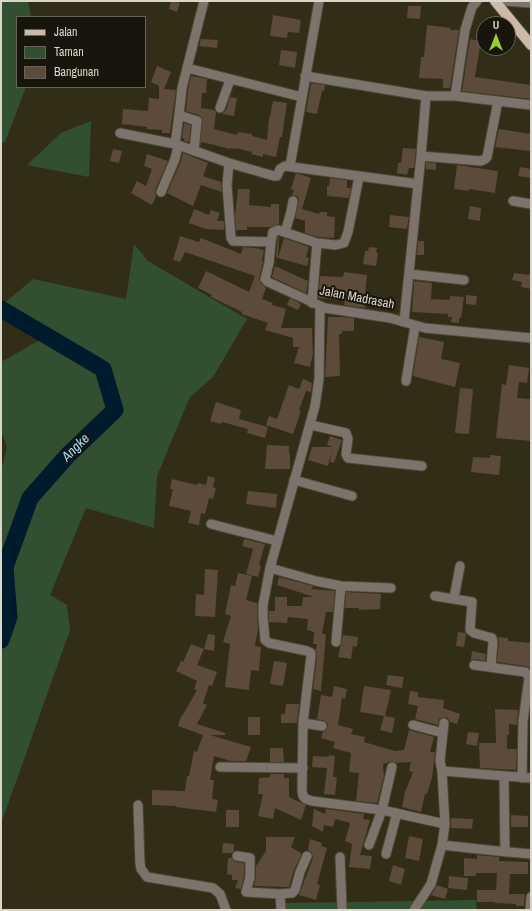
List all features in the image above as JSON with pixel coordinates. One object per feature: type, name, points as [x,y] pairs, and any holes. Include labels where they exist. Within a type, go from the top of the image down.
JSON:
[{"type":"main road","points":[[495,1],[531,45]]},
{"type":"street","points":[[161,192],[175,159],[182,88],[204,1]]},
{"type":"street","points":[[290,166],[319,1]]},
{"type":"street","points":[[455,96],[465,30],[472,7],[477,1]]},
{"type":"street","points":[[504,1],[531,3]]},
{"type":"street","points":[[187,68],[302,97]]},
{"type":"street","points":[[305,76],[426,96],[455,96],[531,105]]},
{"type":"street","points":[[220,108],[230,80]]},
{"type":"street","points":[[404,321],[426,96]]},
{"type":"street","points":[[421,156],[481,161],[485,159],[487,156],[498,101]]},
{"type":"street","points":[[179,115],[197,121],[194,151]]},
{"type":"street","points":[[120,133],[176,145],[229,163],[276,176],[282,167],[290,166],[418,184]]},
{"type":"street","points":[[229,163],[227,185],[231,238],[233,241],[270,242],[274,231],[278,230],[317,243],[336,245],[344,243],[348,232],[359,176]]},
{"type":"street","points":[[285,232],[291,212],[292,201]]},
{"type":"street","points":[[513,201],[531,204]]},
{"type":"street","name":"Jalan Madrasah","points":[[270,242],[266,281],[316,305],[340,311],[404,321],[415,326],[460,332],[531,338]]},
{"type":"street","points":[[317,243],[316,305],[319,379],[311,425],[270,568],[263,616],[265,640],[269,643],[308,651],[312,656],[303,723],[303,796],[312,801],[382,810],[445,824]]},
{"type":"street","points":[[408,274],[464,280]]},
{"type":"street","points":[[406,381],[415,326]]},
{"type":"street","points":[[311,425],[346,433],[348,439],[346,454],[348,458],[422,466]]},
{"type":"street","points":[[294,480],[352,496]]},
{"type":"street","points":[[211,524],[277,541]]},
{"type":"street","points":[[454,598],[460,566]]},
{"type":"street","points":[[270,568],[340,586],[391,588]]},
{"type":"street","points":[[336,642],[340,586]]},
{"type":"street","points":[[434,596],[472,602],[470,630],[474,633],[492,638],[491,666]]},
{"type":"street","points":[[442,771],[526,778],[529,678],[525,672],[491,666],[474,665]]},
{"type":"street","points":[[303,723],[322,726]]},
{"type":"street","points":[[413,725],[444,728],[440,761],[442,771],[445,824],[442,845],[431,884],[414,910]]},
{"type":"street","points":[[220,766],[303,768]]},
{"type":"street","points":[[369,845],[382,810],[392,766]]},
{"type":"street","points":[[504,777],[505,852]]},
{"type":"street","points":[[138,805],[140,863],[144,874],[147,877],[213,888],[220,894],[226,910]]},
{"type":"street","points":[[386,854],[397,813]]},
{"type":"street","points":[[442,845],[531,854]]},
{"type":"street","points":[[238,856],[250,858],[250,876],[246,892],[280,894],[292,893],[295,890],[300,872],[307,856]]},
{"type":"street","points":[[340,857],[342,910]]},
{"type":"street","points":[[280,894],[281,910]]},
{"type":"street","points":[[530,910],[531,897]]},
{"type":"green space","points":[[1,1],[28,1],[31,16],[16,16],[16,88],[26,88],[5,142],[1,143]]},
{"type":"green space","points":[[91,121],[89,177],[27,165],[61,133]]},
{"type":"green space","points":[[134,244],[148,261],[247,319],[213,377],[190,397],[157,476],[154,528],[86,508],[50,595],[67,605],[70,630],[2,821],[1,831],[1,471],[7,447],[1,430],[1,362],[45,337],[1,310],[1,306],[33,279],[126,299]]},
{"type":"green space","points":[[476,900],[477,910],[286,910],[285,903]]},
{"type":"building","points":[[171,1],[180,3],[177,12],[169,9]]},
{"type":"building","points":[[408,6],[421,6],[420,19],[407,18]]},
{"type":"building","points":[[273,15],[301,20],[299,33],[288,32],[287,38],[270,36]]},
{"type":"building","points":[[427,25],[451,28],[450,30],[459,30],[450,88],[443,88],[443,79],[419,78],[421,57],[424,57]]},
{"type":"building","points":[[201,39],[218,40],[217,48],[199,46]]},
{"type":"building","points":[[470,39],[476,40],[476,56],[478,56],[475,77],[531,85],[531,99],[462,91]]},
{"type":"building","points":[[281,50],[297,52],[295,68],[279,65]]},
{"type":"building","points":[[157,66],[171,72],[164,89],[176,90],[170,133],[162,133],[162,130],[147,129],[147,127],[122,124],[123,109],[148,111],[149,98],[159,99],[159,86],[151,82]]},
{"type":"building","points":[[191,76],[207,79],[206,93],[202,93],[201,108],[214,110],[216,112],[214,129],[237,135],[238,132],[252,134],[252,136],[267,140],[269,117],[273,101],[287,103],[282,137],[280,137],[276,157],[263,154],[263,157],[251,154],[252,152],[239,149],[239,147],[238,149],[230,149],[202,142],[200,147],[202,119],[199,115],[186,111]]},
{"type":"building","points":[[311,83],[325,85],[324,91],[322,91],[317,114],[306,112]]},
{"type":"building","points":[[230,97],[237,98],[234,116],[222,114],[226,110]]},
{"type":"building","points":[[184,123],[191,125],[189,142],[184,141],[185,139],[182,138]]},
{"type":"building","points":[[499,129],[531,134],[530,151],[495,147]]},
{"type":"building","points":[[403,148],[416,149],[414,168],[409,168],[407,175],[397,173],[398,163],[401,163]]},
{"type":"building","points":[[113,149],[122,151],[119,163],[110,161]]},
{"type":"building","points":[[183,153],[208,163],[203,176],[221,182],[222,192],[201,185],[193,206],[167,193]]},
{"type":"building","points":[[147,154],[168,161],[155,190],[156,196],[152,205],[131,193],[137,181],[146,186],[152,169],[144,166]]},
{"type":"building","points":[[426,162],[436,163],[436,170],[426,169]]},
{"type":"building","points":[[457,165],[498,171],[495,193],[469,189],[469,191],[454,189]]},
{"type":"building","points":[[520,167],[531,169],[531,178],[518,176]]},
{"type":"building","points":[[296,173],[311,178],[302,209],[319,214],[320,212],[327,212],[327,216],[335,217],[334,238],[318,237],[305,233],[305,221],[295,218],[299,199],[297,196],[292,195],[294,190],[291,189]]},
{"type":"building","points":[[330,178],[347,180],[347,188],[351,188],[349,198],[327,196],[327,186],[329,186]]},
{"type":"building","points":[[238,189],[250,189],[249,205],[271,207],[271,204],[279,204],[279,224],[270,227],[247,227],[247,230],[236,230],[235,216]]},
{"type":"building","points":[[470,206],[481,208],[480,221],[468,219]]},
{"type":"building","points":[[194,209],[209,215],[211,210],[220,213],[217,221],[224,221],[224,230],[206,229],[189,223]]},
{"type":"building","points":[[390,215],[409,217],[407,229],[389,227]]},
{"type":"building","points":[[180,236],[199,242],[201,238],[241,254],[243,247],[264,250],[259,278],[261,283],[266,288],[262,299],[273,303],[272,305],[286,309],[281,328],[312,328],[313,354],[310,367],[294,363],[299,347],[293,347],[293,338],[265,330],[268,323],[242,314],[242,312],[211,297],[212,295],[198,288],[206,271],[249,292],[255,276],[185,252],[180,262],[173,260]]},
{"type":"building","points":[[278,236],[279,237],[278,258],[276,257]]},
{"type":"building","points":[[284,238],[309,247],[306,257],[309,258],[307,266],[278,258]]},
{"type":"building","points":[[418,241],[424,241],[424,255],[417,255]]},
{"type":"building","points":[[369,247],[377,248],[376,252],[378,253],[376,266],[363,264],[365,251],[368,251]]},
{"type":"building","points":[[275,266],[308,281],[306,293],[272,277]]},
{"type":"building","points":[[344,272],[367,275],[365,295],[367,295],[365,308],[344,305],[345,300],[318,298],[320,276],[343,277]]},
{"type":"building","points":[[514,273],[531,275],[531,289],[521,287],[522,282],[512,280]]},
{"type":"building","points":[[414,281],[432,283],[431,299],[450,300],[450,296],[464,297],[459,323],[451,322],[452,317],[448,317],[448,314],[412,312]]},
{"type":"building","points":[[466,295],[477,296],[476,305],[466,304]]},
{"type":"building","points":[[290,298],[301,304],[298,310],[287,305]]},
{"type":"building","points":[[328,317],[354,318],[354,331],[342,331],[342,334],[339,334],[340,376],[325,377]]},
{"type":"building","points":[[419,337],[444,342],[441,359],[460,363],[455,387],[413,376]]},
{"type":"building","points":[[509,365],[529,368],[527,383],[519,382],[517,398],[531,399],[531,441],[496,438],[502,384],[506,385]]},
{"type":"building","points":[[303,379],[312,383],[311,392],[306,391],[299,410],[301,411],[293,434],[266,425],[269,416],[277,419],[289,385],[299,389]]},
{"type":"building","points":[[460,388],[473,389],[469,434],[455,433]]},
{"type":"building","points":[[216,402],[241,410],[239,419],[268,427],[265,438],[247,433],[248,429],[222,422],[221,424],[210,421]]},
{"type":"building","points":[[330,436],[342,440],[334,463],[330,462],[332,451],[328,466],[308,460],[312,447],[332,447],[327,445]]},
{"type":"building","points":[[267,445],[289,446],[290,469],[265,469]]},
{"type":"building","points":[[490,455],[501,456],[499,475],[471,472],[473,457],[490,458]]},
{"type":"building","points":[[208,476],[215,478],[213,487],[216,488],[213,499],[209,498],[205,514],[201,513],[199,525],[188,523],[191,511],[169,506],[173,489],[170,489],[172,479],[197,485],[198,483],[206,485]]},
{"type":"building","points":[[248,491],[277,494],[276,508],[246,504]]},
{"type":"building","points":[[244,539],[265,544],[259,565],[261,566],[258,577],[246,574],[253,549],[242,546]]},
{"type":"building","points":[[205,569],[218,570],[215,617],[195,616],[196,594],[204,595]]},
{"type":"building","points":[[238,573],[252,576],[246,600],[257,603],[258,630],[255,646],[261,647],[259,671],[251,670],[249,690],[225,687],[230,644],[223,642],[231,616],[225,614],[231,585],[235,586]]},
{"type":"building","points":[[279,577],[313,586],[312,589],[335,591],[333,612],[326,612],[322,634],[326,634],[321,691],[313,689],[317,644],[313,644],[314,632],[307,630],[308,619],[288,617],[287,623],[269,622],[269,611],[275,611],[275,597],[287,597],[287,606],[302,606],[303,597],[314,597],[277,585]]},
{"type":"building","points":[[346,592],[381,594],[380,609],[359,610],[359,608],[345,608]]},
{"type":"building","points":[[458,632],[465,633],[466,635],[464,647],[456,646]]},
{"type":"building","points":[[208,634],[215,635],[214,651],[204,649]]},
{"type":"building","points":[[343,635],[358,637],[357,647],[353,646],[351,659],[338,657]]},
{"type":"building","points":[[498,637],[508,638],[508,641],[531,643],[531,669],[526,666],[497,662]]},
{"type":"building","points":[[191,644],[204,649],[197,665],[217,672],[212,686],[209,685],[203,703],[207,705],[197,724],[225,733],[225,735],[210,735],[251,747],[246,761],[231,761],[214,756],[210,780],[214,780],[212,799],[218,800],[216,812],[176,806],[152,805],[152,790],[185,791],[187,776],[189,776],[194,751],[197,752],[203,735],[178,726],[181,716],[197,690],[194,689],[197,681],[176,671],[181,661],[183,662]]},
{"type":"building","points":[[472,651],[486,654],[485,661],[475,659],[471,660]]},
{"type":"building","points":[[274,661],[287,663],[283,686],[270,684]]},
{"type":"building","points":[[388,675],[404,677],[402,688],[386,685]]},
{"type":"building","points":[[334,686],[347,689],[345,699],[342,698],[338,725],[353,729],[351,734],[365,737],[364,742],[395,751],[404,750],[409,730],[434,737],[430,752],[435,752],[432,778],[427,794],[425,794],[421,812],[402,807],[405,792],[413,772],[409,771],[411,762],[396,763],[391,761],[383,764],[384,776],[377,803],[356,801],[359,773],[349,772],[351,753],[333,748],[335,742],[321,738],[323,732],[327,729],[328,724],[325,721],[317,719],[321,695],[332,697]]},
{"type":"building","points":[[364,686],[391,690],[385,716],[395,718],[392,733],[380,730],[384,716],[360,712]]},
{"type":"building","points":[[410,691],[418,692],[418,697],[444,700],[443,708],[460,714],[457,724],[450,722],[448,718],[445,717],[439,719],[438,725],[415,719],[418,706],[408,704]]},
{"type":"building","points":[[286,704],[299,704],[297,723],[281,723],[281,714],[285,714]]},
{"type":"building","points":[[495,709],[518,710],[517,725],[509,724],[509,735],[507,735],[507,749],[517,749],[516,770],[480,768],[479,743],[496,743]]},
{"type":"building","points":[[248,717],[260,717],[260,735],[248,735]]},
{"type":"building","points":[[468,732],[479,733],[477,746],[466,744]]},
{"type":"building","points":[[270,748],[283,748],[284,762],[270,762]]},
{"type":"building","points":[[329,755],[335,756],[333,777],[337,777],[335,795],[324,794],[327,768],[312,767],[313,756],[329,757]]},
{"type":"building","points":[[270,774],[284,774],[284,778],[289,778],[289,797],[306,805],[301,820],[275,808],[273,819],[258,816],[263,794],[258,794],[259,778],[270,777]]},
{"type":"building","points":[[314,809],[325,814],[326,809],[364,814],[363,819],[370,820],[360,855],[372,856],[370,869],[349,867],[352,844],[345,841],[350,823],[335,819],[333,827],[324,825],[323,832],[312,826]]},
{"type":"building","points":[[226,810],[239,810],[239,827],[226,827]]},
{"type":"building","points":[[511,815],[528,816],[528,827],[511,827]]},
{"type":"building","points":[[451,818],[473,819],[472,829],[451,828]]},
{"type":"building","points":[[409,836],[423,839],[419,861],[405,858]]},
{"type":"building","points":[[266,837],[295,837],[291,847],[302,854],[294,870],[289,887],[254,886],[256,866],[266,851]]},
{"type":"building","points":[[310,839],[322,843],[321,846],[327,848],[317,884],[320,885],[316,900],[299,895],[313,858],[312,853],[308,850]]},
{"type":"building","points":[[223,843],[234,844],[234,851],[232,853],[222,853]]},
{"type":"building","points":[[477,855],[499,857],[499,861],[528,862],[528,874],[510,874],[509,894],[525,894],[524,906],[495,902],[477,902],[477,890],[496,890],[497,873],[476,873],[476,876],[464,876],[464,858],[477,859]]},
{"type":"building","points":[[228,858],[231,858],[236,862],[244,863],[244,876],[241,889],[235,888],[238,880],[232,880],[232,875],[227,874]]},
{"type":"building","points":[[393,865],[405,869],[401,885],[389,881]]},
{"type":"building","points":[[449,876],[468,878],[467,890],[448,888]]},
{"type":"building","points":[[437,885],[448,889],[445,899],[431,895]]},
{"type":"waterway","name":"Angke","points":[[1,309],[103,369],[115,410],[68,455],[30,498],[5,567],[9,617],[1,640]]}]
